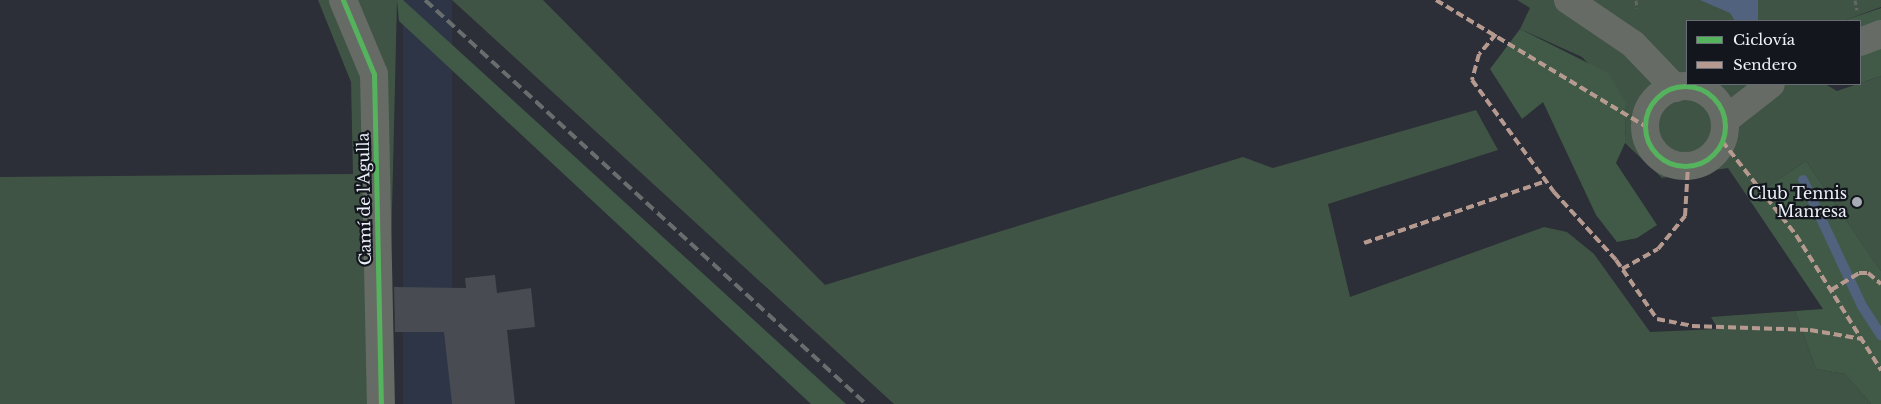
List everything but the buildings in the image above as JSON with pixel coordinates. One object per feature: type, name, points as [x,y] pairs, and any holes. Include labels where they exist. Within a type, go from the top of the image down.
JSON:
[{"type":"street","name":"Camí de l'Agulla","points":[[343,0],[374,74],[381,404]]},
{"type":"street","points":[[1568,0],[1633,44],[1664,95]]},
{"type":"street","points":[[1861,42],[1881,34]]},
{"type":"street","points":[[1719,109],[1762,85]]},
{"type":"street","points":[[1719,109],[1769,85]]},
{"type":"street","points":[[1695,88],[1719,109],[1722,141],[1712,156],[1694,165],[1675,164],[1658,155],[1647,140],[1646,120],[1664,95],[1695,88]]},
{"type":"shaded area","points":[[403,0],[452,0],[452,404],[403,404]]},
{"type":"shaded area","points":[[1700,0],[1758,0],[1758,20],[1734,20],[1730,13]]},
{"type":"green space","points":[[318,0],[397,0],[389,336],[393,404],[0,404],[0,177],[353,174],[351,82]]},
{"type":"green space","points":[[397,0],[403,0],[846,404],[811,404],[399,21]]},
{"type":"green space","points":[[452,0],[543,0],[825,285],[1243,157],[1273,168],[1476,110],[1498,150],[1328,204],[1350,297],[1544,227],[1567,232],[1594,254],[1650,332],[1718,329],[1711,317],[1795,311],[1816,369],[1845,374],[1871,404],[894,404]]},
{"type":"green space","points":[[1517,0],[1881,0],[1881,7],[1846,20],[1686,20],[1686,85],[1827,85],[1837,91],[1855,85],[1861,85],[1861,83],[1881,76],[1881,271],[1806,161],[1749,199],[1728,168],[1662,178],[1625,143],[1626,103],[1582,57],[1520,29],[1530,8]]},
{"type":"green space","points":[[1881,8],[1881,76],[1861,83],[1861,20],[1846,20]]},
{"type":"green space","points":[[1520,29],[1608,73],[1626,103],[1625,143],[1616,163],[1657,225],[1637,238],[1617,242],[1596,215],[1543,102],[1522,119],[1490,69]]},
{"type":"green space","points":[[1806,161],[1881,271],[1881,404],[1871,404],[1845,374],[1816,369],[1795,311],[1823,309],[1749,199]]},
{"type":"waterway","points":[[1803,180],[1862,306],[1881,335]]},
{"type":"railway","points":[[425,0],[866,404]]},
{"type":"marked path","points":[[1436,0],[1645,126]]},
{"type":"marked path","points":[[1496,34],[1479,54],[1472,80],[1554,192],[1616,260],[1657,319],[1692,326],[1810,330],[1862,339]]},
{"type":"marked path","points":[[1722,141],[1796,235],[1881,370]]},
{"type":"marked path","points":[[1622,269],[1658,249],[1685,216],[1688,166]]},
{"type":"marked path","points":[[1364,243],[1546,181]]},
{"type":"marked path","points":[[1831,290],[1859,273],[1868,273],[1881,284]]},
{"type":"cycle path","points":[[343,0],[374,74],[381,404]]},
{"type":"cycle path","points":[[1685,86],[1700,89],[1713,98],[1722,111],[1725,126],[1722,141],[1713,154],[1700,163],[1685,166],[1670,163],[1657,154],[1648,141],[1645,126],[1648,111],[1657,98],[1670,89],[1685,86]]},
{"type":"place","name":"Club Tennis Manresa","points":[[1857,202]]}]
